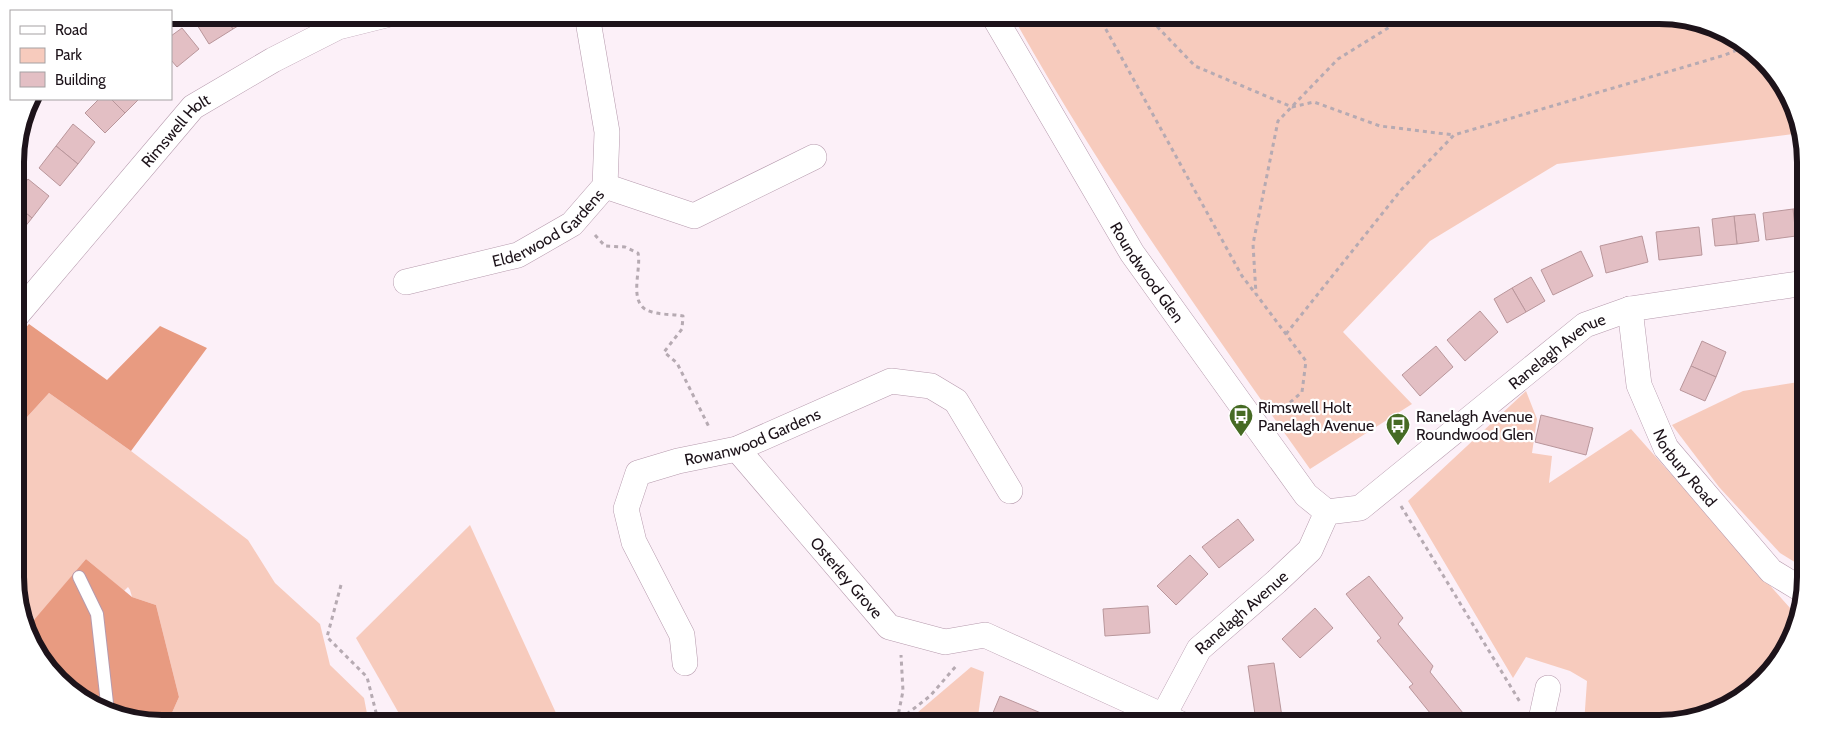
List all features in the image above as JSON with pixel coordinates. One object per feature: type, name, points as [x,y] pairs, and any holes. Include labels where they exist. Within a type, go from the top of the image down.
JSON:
[{"type":"street","name":"Rimswell Holt","points":[[24,307],[193,107],[330,24]]},
{"type":"street","name":"Elderwood Gardens","points":[[406,282],[518,255],[572,224],[605,186],[607,132],[589,24]]},
{"type":"street","name":"Roundwood Glen","points":[[998,24],[1132,253],[1306,495],[1327,512]]},
{"type":"street","points":[[605,186],[694,216],[814,157]]},
{"type":"street","name":"Ranelagh Avenue","points":[[1171,715],[1199,649],[1310,550],[1327,512],[1360,508],[1585,325],[1630,309],[1797,284]]},
{"type":"street","name":"Norbury Road","points":[[1630,309],[1639,384],[1666,448],[1771,571],[1797,587]]},
{"type":"street","name":"Rowanwood Gardens","points":[[685,663],[682,636],[634,542],[626,509],[638,473],[678,461],[729,451],[891,381],[931,386],[956,401],[1010,491]]},
{"type":"street","name":"Osterley Grove","points":[[729,451],[889,627],[945,642],[985,635]]},
{"type":"street","points":[[985,635],[1155,715]]},
{"type":"street","points":[[1531,715],[1548,688]]},
{"type":"lane","points":[[79,577],[97,614],[107,703]]},
{"type":"path","points":[[1103,24],[1242,276],[1306,361],[1302,392],[1259,430]]},
{"type":"path","points":[[1155,24],[1195,66],[1292,107],[1314,102],[1380,126],[1454,135],[1726,55],[1739,49]]},
{"type":"path","points":[[1256,294],[1253,244],[1278,121],[1338,59],[1394,24]]},
{"type":"path","points":[[1286,334],[1401,190],[1454,135]]},
{"type":"path","points":[[578,217],[605,246],[625,247],[638,253],[641,263],[636,286],[639,302],[650,312],[683,316],[682,329],[664,352],[677,363],[729,451]]},
{"type":"path","points":[[1388,485],[1531,715]]},
{"type":"path","points":[[341,585],[327,637],[367,677],[377,715]]},
{"type":"path","points":[[889,627],[900,655],[903,691],[897,715]]},
{"type":"path","points":[[905,715],[930,696],[985,635]]},
{"type":"green space","points":[[1017,24],[1677,25],[1703,31],[1720,38],[1736,47],[1757,64],[1779,93],[1787,109],[1794,134],[1557,164],[1430,241],[1343,332],[1412,404],[1310,469],[1155,246],[1046,74]]},
{"type":"green space","points":[[1797,382],[1797,563],[1780,553],[1719,487],[1672,425],[1743,391]]},
{"type":"green space","points":[[1526,391],[1537,419],[1532,453],[1552,456],[1549,483],[1631,429],[1793,610],[1790,621],[1779,646],[1757,675],[1728,697],[1712,705],[1695,711],[1668,715],[1585,715],[1587,681],[1570,671],[1526,657],[1513,678],[1408,501]]},
{"type":"green space","points":[[49,393],[131,451],[248,540],[275,583],[320,624],[330,665],[364,698],[367,715],[171,715],[179,697],[156,605],[132,597],[128,587],[124,591],[86,559],[35,620],[31,613],[29,614],[32,623],[31,621],[26,604],[24,577],[24,420]]},
{"type":"green space","points":[[470,525],[556,713],[551,715],[400,715],[356,638]]},
{"type":"green space","points":[[971,667],[984,672],[978,715],[915,715]]},
{"type":"shaded area","points":[[29,324],[107,380],[160,326],[207,348],[131,451],[49,393],[24,420],[24,330]]},
{"type":"shaded area","points":[[86,559],[132,597],[156,605],[179,697],[171,715],[126,711],[85,692],[58,668],[47,654],[32,623]]},
{"type":"building","points":[[196,24],[230,24],[233,29],[209,44]]},
{"type":"building","points":[[230,24],[241,24],[233,29]]},
{"type":"building","points":[[182,28],[199,49],[177,67],[172,61],[172,35]]},
{"type":"building","points":[[98,100],[112,100],[125,113],[105,133],[85,113]]},
{"type":"building","points":[[112,100],[138,100],[125,113]]},
{"type":"building","points":[[73,124],[95,142],[78,164],[56,146]]},
{"type":"building","points":[[56,146],[78,164],[60,186],[39,168]]},
{"type":"building","points":[[28,179],[49,196],[32,218],[24,212],[24,184]]},
{"type":"building","points":[[1797,208],[1797,236],[1796,236],[1793,209]]},
{"type":"building","points":[[1793,209],[1796,236],[1766,240],[1763,213]]},
{"type":"building","points":[[24,212],[32,218],[24,228]]},
{"type":"building","points":[[1755,214],[1759,241],[1737,244],[1734,216]]},
{"type":"building","points":[[1734,216],[1737,244],[1715,246],[1712,219]]},
{"type":"building","points":[[1699,227],[1702,255],[1659,260],[1656,232]]},
{"type":"building","points":[[1642,236],[1648,262],[1606,273],[1600,246]]},
{"type":"building","points":[[1581,251],[1593,276],[1553,295],[1541,270]]},
{"type":"building","points":[[1531,277],[1545,301],[1526,312],[1512,288]]},
{"type":"building","points":[[1512,288],[1526,312],[1507,323],[1494,299]]},
{"type":"building","points":[[1480,311],[1498,332],[1465,361],[1447,340]]},
{"type":"building","points":[[1702,341],[1726,352],[1716,377],[1691,366]]},
{"type":"building","points":[[1436,346],[1453,367],[1420,396],[1402,375]]},
{"type":"building","points":[[1691,366],[1716,377],[1705,401],[1680,390]]},
{"type":"building","points":[[1541,415],[1593,428],[1586,455],[1535,442]]},
{"type":"building","points":[[1238,519],[1254,540],[1219,568],[1202,547]]},
{"type":"building","points":[[1190,555],[1208,574],[1176,605],[1157,586]]},
{"type":"building","points":[[1369,576],[1403,618],[1398,624],[1433,666],[1430,672],[1463,713],[1461,715],[1432,715],[1409,687],[1413,684],[1377,641],[1381,638],[1346,594]]},
{"type":"building","points":[[1148,606],[1150,633],[1105,636],[1103,609]]},
{"type":"building","points":[[1315,608],[1333,628],[1300,658],[1282,639]]},
{"type":"building","points":[[1274,663],[1282,715],[1255,715],[1248,666]]},
{"type":"building","points":[[1000,696],[1041,713],[1040,715],[992,715]]},
{"type":"place","name":"Rimswell Holt Panelagh Avenue","points":[[1241,437]]},
{"type":"place","name":"Ranelagh Avenue Roundwood Glen","points":[[1398,446]]}]
